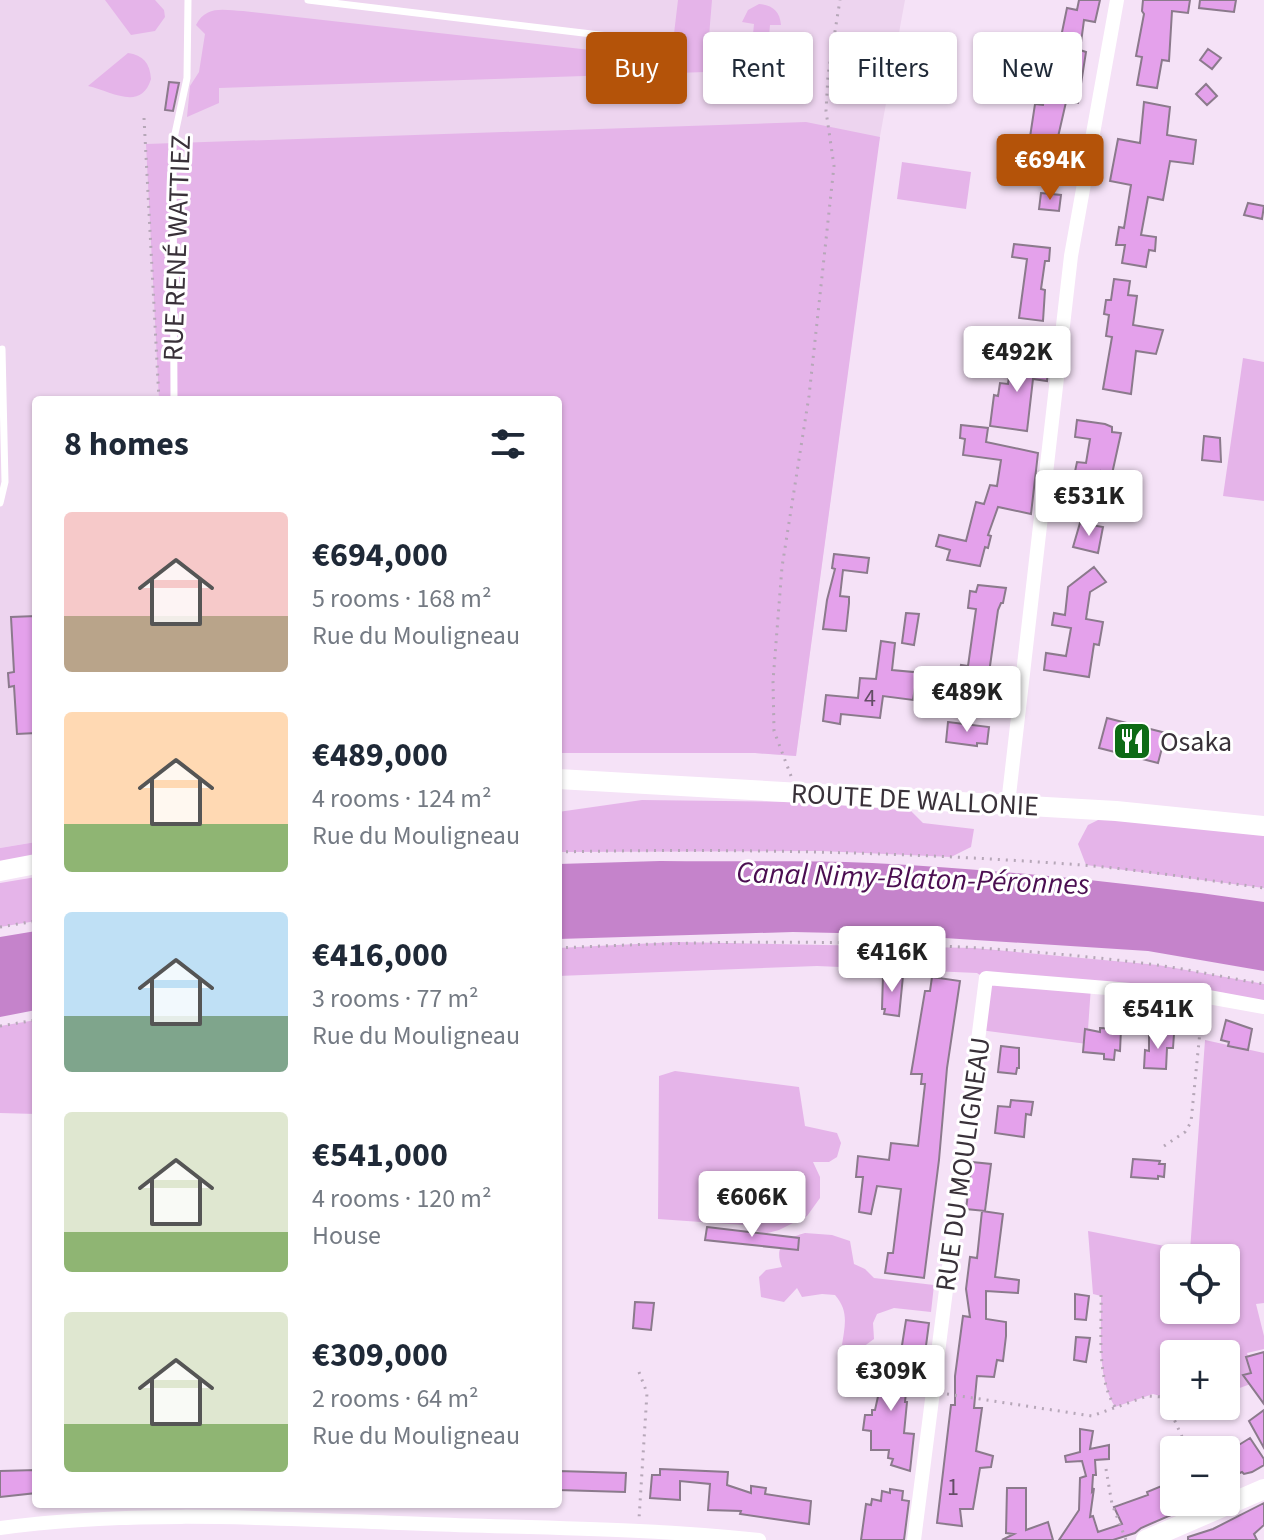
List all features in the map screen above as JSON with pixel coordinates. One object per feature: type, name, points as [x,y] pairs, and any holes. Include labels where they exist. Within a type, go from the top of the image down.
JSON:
[{"type":"main road","name":"ROUTE DE WALLONIE","points":[[562,781],[1008,804],[1264,826]]},
{"type":"main road","points":[[0,871],[32,865]]},
{"type":"main road","points":[[1146,1540],[1264,1489]]},
{"type":"street","points":[[1008,804],[1071,256],[1117,0]]},
{"type":"street","name":"RUE DU MOULIGNEAU","points":[[914,1540],[986,978],[1203,996]]},
{"type":"street","points":[[1203,996],[1264,1007]]},
{"type":"street","points":[[0,1528],[94,1518],[185,1516],[468,1533],[639,1531],[759,1540]]},
{"type":"lane","name":"RUE RENÉ WATTIEZ","points":[[174,396],[173,143],[187,78],[188,0]]},
{"type":"lane","points":[[308,0],[586,33]]},
{"type":"lane","points":[[0,503],[5,482],[2,349]]},
{"type":"path","points":[[781,755],[774,731],[773,681],[782,567],[809,396],[834,166],[826,111],[828,75],[840,0]]},
{"type":"path","points":[[144,118],[159,396]]},
{"type":"path","points":[[562,852],[821,851],[973,858],[1086,865],[1264,888]]},
{"type":"path","points":[[0,927],[32,922]]},
{"type":"path","points":[[562,948],[676,942],[974,948],[1158,965],[1264,984]]},
{"type":"path","points":[[1164,1146],[1185,1132],[1191,1122],[1203,996]]},
{"type":"path","points":[[0,1026],[32,1021]]},
{"type":"path","points":[[1101,1295],[1104,1379],[1108,1396],[1115,1407]]},
{"type":"path","points":[[639,1372],[647,1393],[639,1531]]},
{"type":"path","points":[[932,1392],[1092,1416],[1153,1394],[1164,1397],[1182,1436]]},
{"type":"path","points":[[1106,1469],[1112,1504],[1126,1540]]},
{"type":"shaded area","points":[[0,0],[905,0],[899,32],[829,32],[829,104],[886,104],[796,756],[755,753],[562,753],[562,396],[32,396],[32,843],[0,848]]},
{"type":"shaded area","points":[[105,0],[155,0],[164,10],[165,17],[155,31],[131,35]]},
{"type":"shaded area","points":[[678,0],[712,0],[709,32],[703,32],[703,72],[687,73],[687,32],[674,32]]},
{"type":"shaded area","points":[[759,4],[772,8],[781,25],[770,25],[769,32],[753,32],[754,24],[742,22],[748,10]]},
{"type":"shaded area","points":[[243,11],[586,49],[586,76],[219,88],[219,103],[187,117],[190,86],[199,72],[205,34],[196,25],[210,12]]},
{"type":"shaded area","points":[[128,53],[142,58],[149,68],[151,79],[140,95],[124,97],[88,86]]},
{"type":"shaded area","points":[[806,122],[880,137],[796,756],[755,753],[562,753],[562,396],[159,396],[146,144]]},
{"type":"shaded area","points":[[902,162],[971,172],[966,209],[897,199]]},
{"type":"shaded area","points":[[1243,358],[1264,362],[1264,501],[1223,496]]},
{"type":"shaded area","points":[[642,800],[807,802],[911,811],[923,823],[974,829],[971,847],[951,857],[821,851],[562,852],[562,811]]},
{"type":"shaded area","points":[[1116,811],[1264,826],[1264,888],[1086,865],[1078,844],[1088,825]]},
{"type":"shaded area","points":[[32,843],[32,857],[0,862],[0,848]]},
{"type":"shaded area","points":[[32,878],[32,922],[0,927],[0,883]]},
{"type":"shaded area","points":[[676,942],[974,948],[1158,965],[1264,984],[1264,1007],[1091,986],[1087,1044],[980,1030],[986,979],[977,973],[817,966],[562,976],[562,948]]},
{"type":"shaded area","points":[[32,1021],[32,1114],[0,1113],[0,1026]]},
{"type":"shaded area","points":[[1205,1040],[1264,1053],[1264,1303],[1256,1304],[1264,1349],[1247,1353],[1256,1382],[1240,1388],[1240,1340],[1160,1340],[1160,1396],[1153,1394],[1115,1407],[1102,1367],[1101,1296],[1093,1294],[1088,1231],[1160,1245],[1160,1324],[1240,1324],[1240,1244],[1190,1244]]},
{"type":"shaded area","points":[[675,1071],[799,1087],[805,1126],[837,1133],[841,1143],[837,1157],[829,1162],[813,1162],[820,1177],[820,1198],[807,1216],[764,1234],[744,1225],[658,1219],[659,1076]]},
{"type":"shaded area","points":[[805,1233],[832,1235],[850,1241],[854,1264],[874,1278],[934,1285],[931,1312],[894,1308],[877,1314],[873,1323],[874,1339],[863,1347],[842,1345],[844,1313],[835,1295],[802,1297],[797,1288],[784,1302],[761,1297],[759,1277],[766,1270],[782,1267],[779,1253],[783,1244]]},
{"type":"water","name":"Canal Nimy-Blaton-Péronnes","points":[[660,861],[872,863],[1069,878],[1264,902],[1264,971],[1148,951],[882,934],[793,932],[562,939],[562,864]]},
{"type":"water","points":[[32,932],[32,1011],[0,1017],[0,937]]},
{"type":"building","points":[[1079,0],[1100,0],[1095,22],[1084,20],[1082,35],[1082,32],[1062,32],[1067,8],[1077,10]]},
{"type":"building","points":[[1143,0],[1190,0],[1188,13],[1172,11],[1169,61],[1162,60],[1157,88],[1137,85],[1142,57],[1136,56],[1144,14]]},
{"type":"building","points":[[1200,0],[1236,0],[1234,12],[1199,8]]},
{"type":"building","points":[[1208,49],[1221,58],[1212,69],[1200,60]]},
{"type":"building","points":[[1082,51],[1086,52],[1082,78]]},
{"type":"building","points":[[169,82],[179,83],[173,111],[165,110]]},
{"type":"building","points":[[1206,84],[1217,96],[1207,105],[1196,94]]},
{"type":"building","points":[[1144,102],[1170,107],[1167,135],[1196,140],[1193,164],[1170,161],[1163,200],[1148,197],[1141,235],[1156,237],[1155,251],[1149,250],[1146,267],[1122,263],[1125,245],[1116,245],[1119,227],[1124,228],[1131,185],[1110,181],[1118,139],[1140,143]]},
{"type":"building","points":[[1035,104],[1066,104],[1055,150],[1044,148],[1046,140],[1030,137]]},
{"type":"building","points":[[1041,193],[1061,195],[1059,211],[1039,209]]},
{"type":"building","points":[[1248,203],[1264,206],[1262,219],[1244,215]]},
{"type":"building","points":[[1014,244],[1050,248],[1041,289],[1045,290],[1043,321],[1019,318],[1027,259],[1012,257]]},
{"type":"building","points":[[1114,279],[1130,281],[1128,295],[1137,296],[1133,325],[1163,330],[1156,354],[1136,351],[1131,394],[1103,389],[1112,337],[1106,336],[1109,315],[1104,314],[1106,300],[1111,300]]},
{"type":"building","points":[[1012,351],[1033,354],[1030,366],[1048,369],[1047,381],[1033,379],[1027,431],[990,426],[994,395],[998,396],[1000,383],[1008,384]]},
{"type":"building","points":[[1077,420],[1105,424],[1112,427],[1112,432],[1121,433],[1112,474],[1101,471],[1098,486],[1073,481],[1077,462],[1086,463],[1090,439],[1075,437]]},
{"type":"building","points":[[961,425],[988,428],[986,442],[1038,453],[1031,514],[998,507],[980,566],[947,560],[950,550],[936,546],[939,535],[966,541],[976,502],[984,504],[990,485],[997,486],[1001,460],[963,455],[965,439],[960,438]]},
{"type":"building","points":[[1204,436],[1220,438],[1221,462],[1202,460]]},
{"type":"building","points":[[1080,523],[1103,527],[1098,553],[1073,547]]},
{"type":"building","points":[[834,554],[869,558],[867,573],[843,570],[840,596],[849,597],[846,631],[823,629],[835,569],[832,568]]},
{"type":"building","points":[[1094,567],[1106,582],[1090,592],[1086,619],[1103,622],[1099,645],[1094,644],[1089,677],[1044,670],[1046,653],[1066,656],[1071,628],[1052,625],[1054,613],[1065,615],[1068,587]]},
{"type":"building","points":[[978,585],[1006,588],[998,610],[988,680],[959,677],[961,665],[968,666],[976,609],[968,608],[970,591],[976,592]]},
{"type":"building","points":[[906,613],[919,614],[914,645],[902,643]]},
{"type":"building","points":[[32,616],[32,733],[17,734],[14,686],[9,687],[8,673],[14,672],[11,617]]},
{"type":"building","points":[[881,641],[895,643],[892,670],[924,673],[922,689],[915,688],[913,700],[883,696],[880,718],[841,714],[840,724],[823,721],[826,695],[858,698],[860,678],[876,679]]},
{"type":"building","name":"Osaka","points":[[1107,718],[1166,733],[1158,763],[1099,748]]},
{"type":"building","points":[[948,722],[989,727],[987,744],[977,743],[977,746],[946,742]]},
{"type":"building","points":[[883,974],[903,976],[899,1016],[884,1014],[885,1009],[882,1009]]},
{"type":"building","points":[[932,977],[960,981],[947,1068],[924,1278],[885,1273],[888,1253],[893,1253],[901,1189],[877,1186],[871,1214],[859,1212],[863,1177],[856,1177],[858,1156],[889,1160],[891,1143],[918,1146],[925,1084],[921,1084],[922,1074],[911,1074],[925,991],[930,991]]},
{"type":"building","points":[[1226,1020],[1252,1029],[1248,1050],[1228,1046],[1229,1042],[1221,1040]]},
{"type":"building","points":[[1100,1028],[1121,1029],[1120,1051],[1115,1050],[1114,1060],[1104,1059],[1104,1054],[1083,1052],[1085,1029],[1100,1032]]},
{"type":"building","points":[[1174,1034],[1173,1048],[1167,1048],[1166,1069],[1144,1068],[1149,1036]]},
{"type":"building","points":[[1001,1046],[1019,1048],[1016,1074],[998,1072]]},
{"type":"building","points":[[1011,1100],[1033,1102],[1031,1115],[1026,1114],[1024,1137],[995,1133],[998,1106],[1010,1107]]},
{"type":"building","points":[[1133,1159],[1160,1161],[1159,1164],[1165,1164],[1164,1177],[1131,1177]]},
{"type":"building","points":[[972,1162],[991,1164],[985,1211],[966,1209]]},
{"type":"building","points":[[982,1211],[1003,1214],[995,1277],[1019,1280],[1018,1293],[986,1291],[986,1319],[1006,1322],[1006,1336],[1003,1361],[997,1360],[994,1377],[977,1376],[974,1408],[982,1408],[976,1451],[993,1456],[991,1467],[980,1468],[973,1509],[960,1509],[962,1526],[937,1523],[951,1405],[955,1405],[955,1376],[963,1316],[970,1317],[966,1289],[970,1257],[977,1258]]},
{"type":"building","points":[[707,1227],[799,1238],[798,1250],[705,1240]]},
{"type":"building","points":[[1075,1294],[1089,1296],[1086,1320],[1075,1319]]},
{"type":"building","points":[[635,1302],[654,1303],[651,1330],[633,1328]]},
{"type":"building","points":[[906,1320],[929,1323],[924,1361],[900,1358]]},
{"type":"building","points":[[1076,1337],[1090,1338],[1086,1362],[1074,1360]]},
{"type":"building","points":[[1264,1352],[1264,1404],[1243,1375],[1251,1373],[1246,1357]]},
{"type":"building","points":[[874,1356],[907,1361],[904,1433],[914,1434],[910,1471],[891,1465],[893,1459],[888,1458],[889,1450],[871,1450],[871,1431],[863,1430],[865,1415],[872,1415],[872,1410],[875,1410],[881,1383],[878,1382],[878,1374],[872,1373]]},
{"type":"building","points":[[1264,1410],[1264,1448],[1249,1421]]},
{"type":"building","points":[[1080,1429],[1093,1431],[1090,1449],[1109,1445],[1109,1459],[1095,1460],[1096,1475],[1093,1475],[1090,1517],[1093,1516],[1098,1532],[1122,1524],[1114,1507],[1148,1495],[1147,1492],[1160,1487],[1160,1516],[1169,1516],[1113,1540],[1059,1540],[1079,1510],[1080,1478],[1086,1476],[1082,1461],[1066,1462],[1065,1456],[1080,1452]]},
{"type":"building","points":[[1250,1438],[1264,1459],[1264,1465],[1252,1472],[1240,1473],[1240,1444]]},
{"type":"building","points":[[660,1469],[728,1472],[727,1485],[751,1493],[751,1486],[766,1488],[765,1494],[811,1501],[809,1524],[740,1514],[741,1511],[708,1510],[710,1484],[680,1481],[680,1500],[650,1498],[652,1475],[660,1475]]},
{"type":"building","points":[[32,1470],[32,1493],[0,1497],[0,1471]]},
{"type":"building","points":[[562,1471],[626,1473],[625,1492],[562,1490]]},
{"type":"building","points":[[1007,1488],[1026,1488],[1026,1530],[1048,1522],[1053,1540],[1002,1540],[1014,1534],[1006,1533]]},
{"type":"building","points":[[890,1489],[903,1491],[902,1500],[909,1501],[904,1540],[861,1540],[866,1504],[871,1505],[872,1499],[881,1501],[882,1491],[890,1493]]},
{"type":"building","points":[[1264,1503],[1264,1525],[1254,1534],[1257,1540],[1188,1540],[1188,1537]]},
{"type":"place","name":"Osaka","points":[[1132,741]]}]
